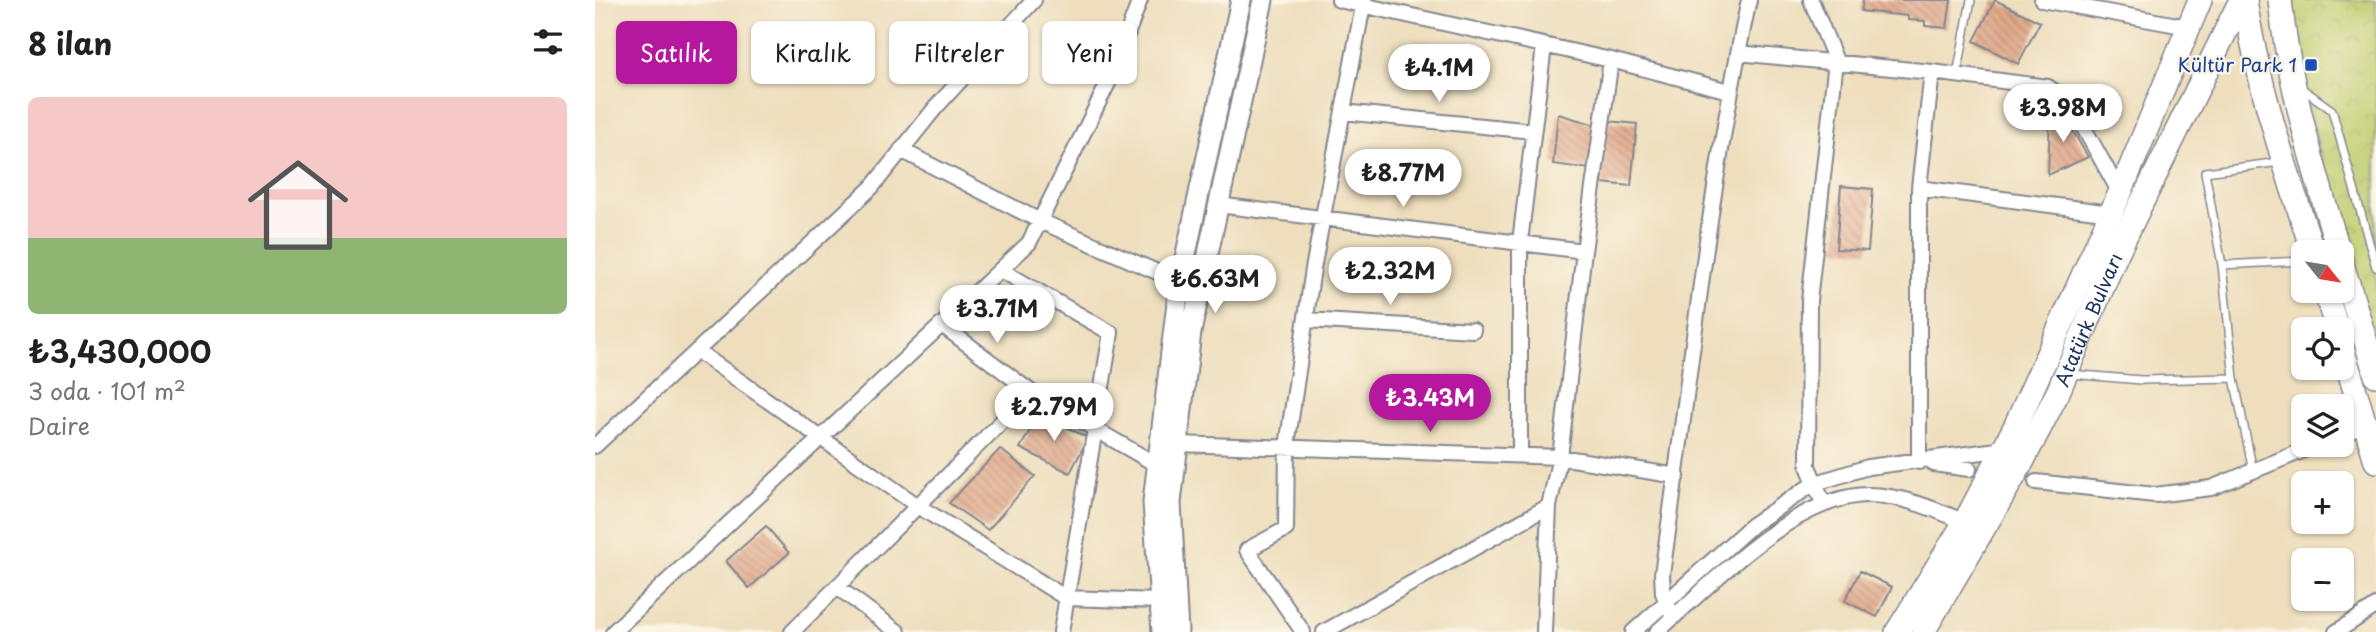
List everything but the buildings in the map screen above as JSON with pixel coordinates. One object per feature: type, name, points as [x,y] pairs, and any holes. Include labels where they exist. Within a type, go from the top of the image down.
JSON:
[{"type":"main road","points":[[1162,632],[1153,502],[1157,465],[1180,282],[1241,0]]},
{"type":"main road","points":[[1178,632],[1171,503],[1191,332],[1263,0]]},
{"type":"main road","name":"Atatürk Bulvarı","points":[[1897,632],[1965,522],[2004,449],[2116,203],[2200,0]]},
{"type":"main road","points":[[2243,0],[2253,53],[2309,240]]},
{"type":"main road","name":"Atatürk Bulvarı","points":[[1923,632],[2020,466],[2066,374],[2117,253],[2243,0]]},
{"type":"main road","points":[[2280,0],[2294,83],[2313,168],[2335,240]]},
{"type":"main road","points":[[2354,298],[2369,341],[2376,375]]},
{"type":"main road","points":[[2353,380],[2376,461]]},
{"type":"street","points":[[595,446],[871,187],[1034,0]]},
{"type":"street","points":[[613,632],[1029,243],[1111,77],[1140,0]]},
{"type":"street","points":[[1339,0],[1363,2],[1611,60],[1729,91]]},
{"type":"street","points":[[1673,618],[1666,602],[1662,574],[1677,476],[1706,235],[1729,91],[1749,0]]},
{"type":"street","points":[[1811,0],[1836,61],[1809,301],[1808,466],[1813,484],[1823,503]]},
{"type":"street","points":[[2042,0],[2188,27]]},
{"type":"street","points":[[1303,632],[1248,550],[1286,529],[1287,446],[1305,320],[1363,2]]},
{"type":"street","points":[[1520,455],[1520,242],[1544,46]]},
{"type":"street","points":[[1738,53],[1836,61],[2048,87],[2069,101],[2116,203],[1919,188]]},
{"type":"street","points":[[1543,632],[1549,506],[1560,457],[1584,251],[1611,60]]},
{"type":"street","points":[[1919,462],[1919,188],[1932,72]]},
{"type":"street","points":[[1343,112],[1533,131]]},
{"type":"street","points":[[901,150],[1040,221],[1180,282]]},
{"type":"street","points":[[1218,205],[1323,216],[1584,251]]},
{"type":"street","points":[[1001,270],[1111,333],[1061,632]]},
{"type":"street","points":[[1305,320],[1473,330]]},
{"type":"street","points":[[942,325],[1031,392],[1157,465]]},
{"type":"street","points":[[697,351],[918,506],[1066,598],[1159,601]]},
{"type":"street","points":[[792,632],[1031,392]]},
{"type":"street","points":[[2354,430],[2367,424]]},
{"type":"street","points":[[1178,444],[1560,457],[1677,476]]},
{"type":"street","points":[[1633,632],[1752,525],[1813,484],[1868,467],[2004,449]]},
{"type":"street","points":[[2036,482],[2155,495],[2211,488],[2291,456]]},
{"type":"street","points":[[1919,462],[1969,469]]},
{"type":"street","points":[[1657,632],[1774,533],[1801,513],[1823,503],[1846,497],[1890,497],[1965,522]]},
{"type":"street","points":[[1324,632],[1549,506]]},
{"type":"street","points":[[838,587],[898,632]]},
{"type":"street","points":[[2336,632],[2376,606]]},
{"type":"lane","points":[[1957,75],[1971,0]]},
{"type":"lane","points":[[2294,83],[2332,110],[2376,267]]},
{"type":"lane","points":[[2253,472],[2234,378],[2222,265],[2206,172],[2284,162]]},
{"type":"lane","points":[[2222,265],[2291,262]]},
{"type":"lane","points":[[2066,374],[2141,380],[2234,378]]},
{"type":"green space","points":[[2291,0],[2376,0],[2376,354],[2354,275],[2354,240],[2344,240],[2303,91]]},
{"type":"tunnel","points":[[1969,469],[2036,482]]},
{"type":"place","name":"Kültür Park 1","points":[[2311,65]]}]
